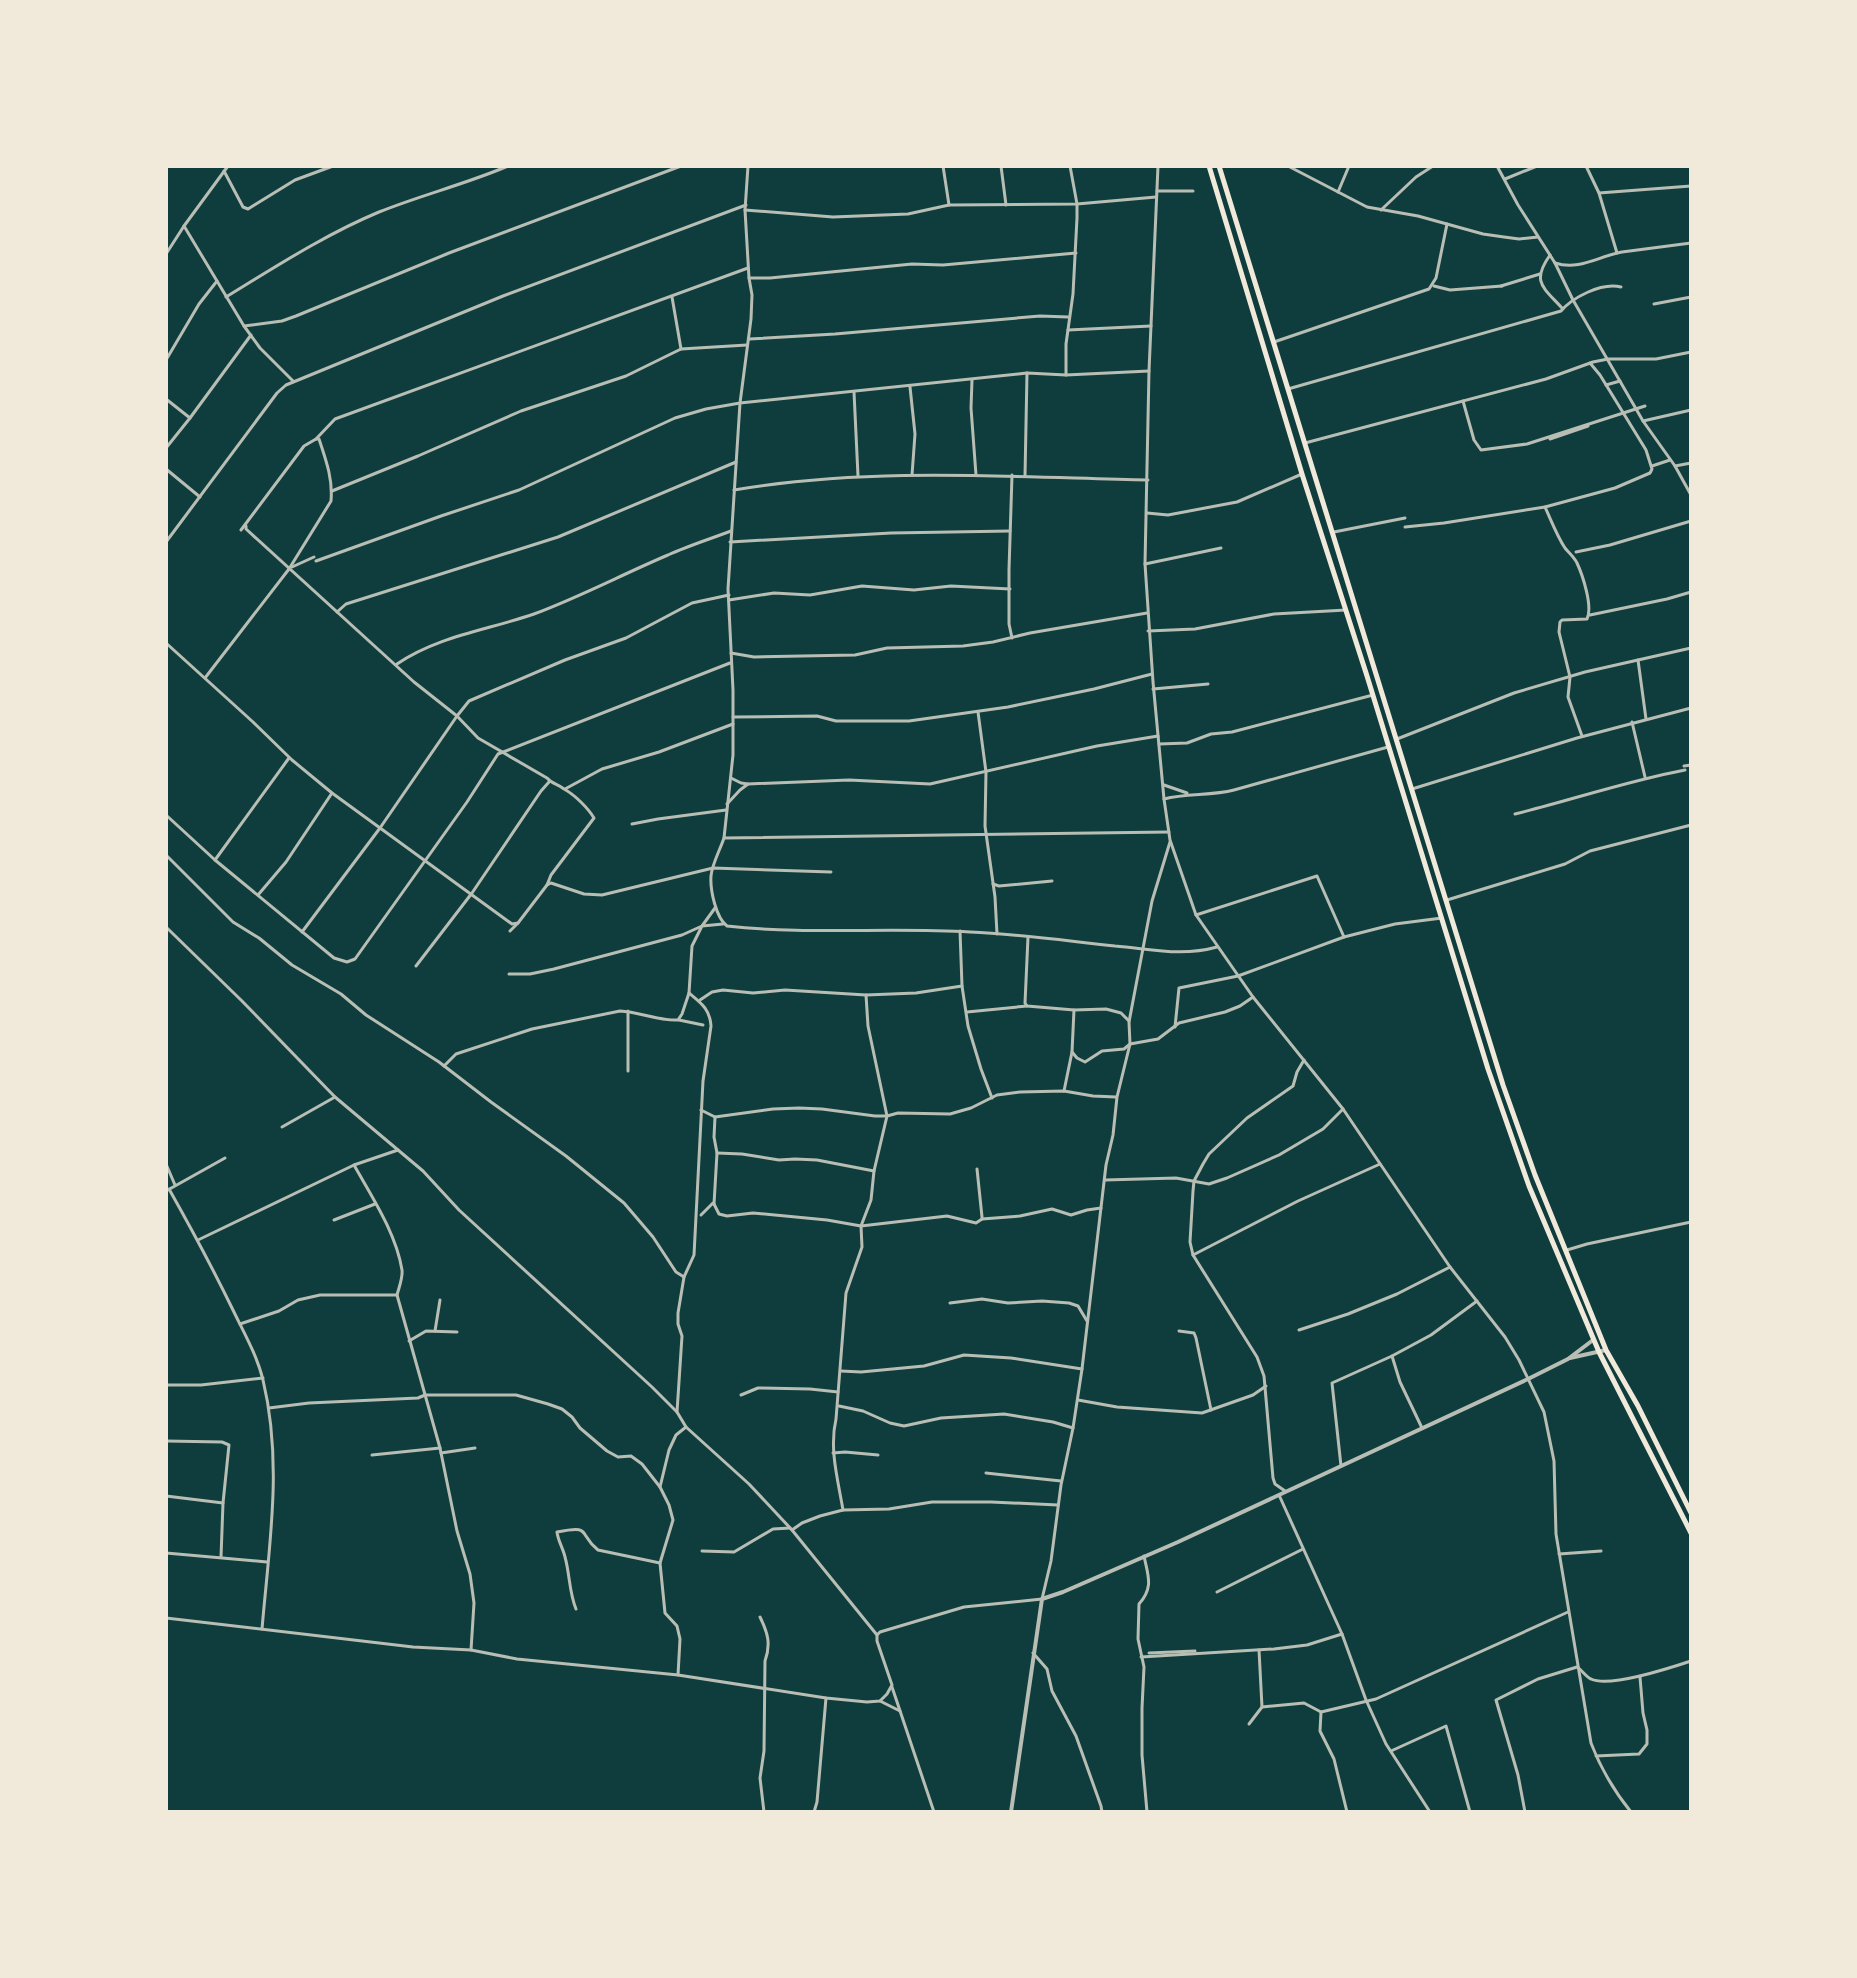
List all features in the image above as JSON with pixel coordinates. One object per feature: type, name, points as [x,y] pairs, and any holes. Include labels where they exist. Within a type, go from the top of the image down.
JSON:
[{"type":"highway","points":[[1209,166],[1488,1069],[1529,1186],[1593,1340],[1691,1533]]},
{"type":"highway","points":[[1219,166],[1503,1085],[1535,1175],[1606,1350],[1638,1406],[1691,1513]]},
{"type":"street","points":[[166,254],[228,166]]},
{"type":"street","points":[[224,171],[243,207],[248,209],[295,180],[333,166]]},
{"type":"street","points":[[226,297],[342,229],[380,212],[471,182],[508,166]]},
{"type":"street","points":[[244,326],[296,316],[449,253],[681,166]]},
{"type":"street","points":[[723,924],[715,908],[711,878],[724,838],[731,778],[730,542],[752,295],[745,208],[748,166]]},
{"type":"street","points":[[943,166],[949,205]]},
{"type":"street","points":[[1001,166],[1006,205]]},
{"type":"street","points":[[1066,375],[1077,204],[1070,166]]},
{"type":"street","points":[[1158,166],[1145,564],[1153,689],[1170,840],[1196,915],[1253,997],[1343,1109],[1450,1267],[1505,1337],[1544,1412],[1554,1461],[1556,1534],[1588,1731],[1596,1756],[1617,1795],[1631,1812]]},
{"type":"street","points":[[1288,166],[1367,207],[1381,211],[1418,216],[1504,237],[1539,237]]},
{"type":"street","points":[[1338,192],[1349,166]]},
{"type":"street","points":[[1381,211],[1416,177],[1433,166]]},
{"type":"street","points":[[1497,166],[1635,408],[1691,495]]},
{"type":"street","points":[[1505,179],[1537,166]]},
{"type":"street","points":[[1586,166],[1599,193],[1618,253]]},
{"type":"street","points":[[1599,193],[1691,186]]},
{"type":"street","points":[[166,542],[277,393],[293,381],[503,296],[745,208],[833,217],[908,214],[949,205],[1077,204],[1193,191]]},
{"type":"street","points":[[1273,343],[1424,292],[1433,285],[1447,224]]},
{"type":"street","points":[[184,226],[244,326],[260,348],[293,381]]},
{"type":"street","points":[[1555,263],[1573,266],[1618,253],[1691,243]]},
{"type":"street","points":[[749,278],[1076,253]]},
{"type":"street","points":[[1550,255],[1541,267],[1541,285],[1563,310]]},
{"type":"street","points":[[241,530],[304,446],[316,439],[335,419],[748,268]]},
{"type":"street","points":[[1489,290],[1540,274]]},
{"type":"street","points":[[166,360],[199,304],[217,281]]},
{"type":"street","points":[[1433,285],[1450,290],[1502,286]]},
{"type":"street","points":[[1558,304],[1609,285],[1621,287]]},
{"type":"street","points":[[672,296],[681,349]]},
{"type":"street","points":[[1654,304],[1691,297]]},
{"type":"street","points":[[1288,389],[1563,310],[1566,303]]},
{"type":"street","points":[[748,339],[1040,316],[1068,317]]},
{"type":"street","points":[[1068,330],[1151,326]]},
{"type":"street","points":[[166,448],[251,335]]},
{"type":"street","points":[[332,491],[521,411],[626,376],[681,349],[747,345]]},
{"type":"street","points":[[1305,443],[1546,379],[1590,363],[1608,359],[1656,359],[1691,352]]},
{"type":"street","points":[[1405,527],[1545,507],[1615,488],[1650,473],[1652,466],[1646,450],[1590,363]]},
{"type":"street","points":[[289,569],[519,490],[675,418],[706,409],[1027,373],[1066,375],[1149,371]]},
{"type":"street","points":[[1025,476],[1027,373]]},
{"type":"street","points":[[972,380],[976,475]]},
{"type":"street","points":[[1606,385],[1620,381]]},
{"type":"street","points":[[910,386],[915,434],[912,475]]},
{"type":"street","points":[[854,392],[858,476]]},
{"type":"street","points":[[166,399],[190,418]]},
{"type":"street","points":[[1463,401],[1474,440],[1481,450],[1527,444],[1645,406]]},
{"type":"street","points":[[1623,413],[1645,406]]},
{"type":"street","points":[[1550,439],[1645,406]]},
{"type":"street","points":[[1623,413],[1635,408]]},
{"type":"street","points":[[1643,421],[1691,410]]},
{"type":"street","points":[[205,678],[289,569],[331,501],[329,469],[319,439],[316,439]]},
{"type":"street","points":[[1652,466],[1670,460]]},
{"type":"street","points":[[337,612],[346,604],[558,537],[736,462]]},
{"type":"street","points":[[1675,466],[1691,463]]},
{"type":"street","points":[[166,469],[200,497]]},
{"type":"street","points":[[1147,513],[1168,515],[1237,502],[1302,474]]},
{"type":"street","points":[[734,490],[858,476],[1012,475],[1148,480]]},
{"type":"street","points":[[1012,475],[1009,624],[1012,638]]},
{"type":"street","points":[[1545,507],[1578,565],[1589,615]]},
{"type":"street","points":[[1333,532],[1405,518]]},
{"type":"street","points":[[1576,552],[1691,521]]},
{"type":"street","points":[[245,524],[246,529],[289,569],[457,716],[478,738],[565,789],[589,810],[594,818],[510,931]]},
{"type":"street","points":[[396,665],[414,652],[534,614],[672,553],[731,531]]},
{"type":"street","points":[[730,542],[891,533],[1010,531]]},
{"type":"street","points":[[1145,564],[1221,548]]},
{"type":"street","points":[[302,932],[469,701],[626,638],[692,603],[774,593],[810,595],[862,586],[914,590],[951,586],[1010,589]]},
{"type":"street","points":[[1582,736],[1568,697],[1570,677],[1560,642],[1560,622],[1583,620],[1589,615],[1691,592]]},
{"type":"street","points":[[1148,631],[1195,629],[1274,614],[1346,610]]},
{"type":"street","points":[[730,653],[754,657],[855,655],[887,648],[963,646],[1147,613]]},
{"type":"street","points":[[166,643],[332,793],[506,920],[512,924],[518,923]]},
{"type":"street","points":[[1396,739],[1514,693],[1691,648]]},
{"type":"street","points":[[1638,660],[1646,719]]},
{"type":"street","points":[[166,815],[215,860],[334,958],[347,962],[355,959],[502,752],[730,663]]},
{"type":"street","points":[[733,717],[817,716],[836,721],[909,721],[978,712],[1152,674]]},
{"type":"street","points":[[1153,689],[1208,684]]},
{"type":"street","points":[[1158,744],[1187,743],[1211,734],[1232,732],[1373,695]]},
{"type":"street","points":[[1412,789],[1582,736],[1691,708]]},
{"type":"street","points":[[978,712],[986,772],[984,815],[997,934]]},
{"type":"street","points":[[1632,722],[1645,778]]},
{"type":"street","points":[[565,789],[602,769],[659,752],[733,724]]},
{"type":"street","points":[[731,778],[748,784],[849,780],[930,784],[1097,746],[1158,736]]},
{"type":"street","points":[[1164,799],[1234,790],[1388,747]]},
{"type":"street","points":[[215,860],[290,757]]},
{"type":"street","points":[[1515,814],[1691,765]]},
{"type":"street","points":[[416,966],[472,893],[549,782]]},
{"type":"street","points":[[727,804],[748,784]]},
{"type":"street","points":[[1162,785],[1191,794]]},
{"type":"street","points":[[258,895],[286,862],[332,793]]},
{"type":"street","points":[[632,824],[726,810]]},
{"type":"street","points":[[1447,900],[1565,864],[1590,851],[1691,825]]},
{"type":"street","points":[[724,838],[1169,832]]},
{"type":"street","points":[[1011,1812],[1033,1653],[1078,1400],[1106,1165],[1117,1097],[1130,1044],[1129,1022],[1152,901],[1170,840]]},
{"type":"street","points":[[166,855],[233,922],[444,1066],[624,1203],[653,1237],[676,1272],[684,1277]]},
{"type":"street","points":[[547,885],[551,883],[584,894],[602,895],[713,868],[831,872]]},
{"type":"street","points":[[1196,915],[1317,876],[1344,937]]},
{"type":"street","points":[[993,884],[1052,881]]},
{"type":"street","points":[[677,1020],[689,993],[692,946],[715,908]]},
{"type":"street","points":[[1175,1027],[1179,988],[1238,976],[1344,937],[1395,924],[1442,918]]},
{"type":"street","points":[[509,974],[554,969],[682,935],[702,926],[723,924],[809,931],[960,931],[1161,953],[1203,951],[1217,947]]},
{"type":"street","points":[[166,927],[335,1097],[428,1176],[459,1210],[677,1412],[686,1427],[749,1484],[791,1529],[877,1635],[934,1812]]},
{"type":"street","points":[[960,931],[962,986],[968,1026],[992,1098]]},
{"type":"street","points":[[1027,1006],[1028,937]]},
{"type":"street","points":[[700,1000],[712,992],[723,990],[866,995],[916,993],[962,986]]},
{"type":"street","points":[[677,1412],[682,1336],[678,1324],[684,1277],[695,1246],[701,1110],[711,1026],[700,1000],[689,993]]},
{"type":"street","points":[[843,1510],[832,1434],[846,1293],[862,1247],[861,1226],[871,1200],[874,1171],[887,1116],[868,1026],[866,995]]},
{"type":"street","points":[[1072,1052],[1085,1062],[1102,1051],[1124,1049],[1130,1044],[1158,1039],[1190,1020],[1233,1009],[1253,997]]},
{"type":"street","points":[[967,1012],[1027,1006],[1106,1009],[1121,1013],[1129,1022]]},
{"type":"street","points":[[1064,1091],[1072,1052],[1074,1010]]},
{"type":"street","points":[[444,1066],[456,1054],[532,1029],[620,1011],[703,1025]]},
{"type":"street","points":[[628,1011],[628,1071]]},
{"type":"street","points":[[1286,1491],[1275,1484],[1273,1478],[1266,1386],[1257,1357],[1193,1255],[1190,1242],[1194,1181],[1209,1154],[1247,1118],[1293,1086],[1304,1060]]},
{"type":"street","points":[[701,1110],[715,1117],[799,1108],[887,1116],[898,1113],[950,1114],[997,1095],[1020,1092],[1064,1091],[1117,1097]]},
{"type":"street","points":[[282,1127],[335,1097]]},
{"type":"street","points":[[1105,1180],[1160,1178],[1209,1184],[1279,1155],[1323,1129],[1343,1109]]},
{"type":"street","points":[[715,1117],[717,1153],[714,1204],[719,1214],[727,1216],[753,1213],[861,1226],[947,1216],[976,1223],[982,1219],[1020,1216],[1052,1209],[1071,1215],[1101,1208]]},
{"type":"street","points":[[198,1240],[354,1165],[398,1150]]},
{"type":"street","points":[[717,1153],[779,1160],[817,1160],[874,1171]]},
{"type":"street","points":[[225,1158],[168,1190],[198,1240],[263,1378],[274,1468],[273,1514],[262,1629]]},
{"type":"street","points":[[166,1164],[175,1185]]},
{"type":"street","points":[[1193,1255],[1298,1201],[1380,1164]]},
{"type":"street","points":[[354,1165],[395,1248],[402,1273],[397,1295],[470,1574],[474,1603],[471,1650]]},
{"type":"street","points":[[977,1169],[982,1219]]},
{"type":"street","points":[[334,1220],[375,1204]]},
{"type":"street","points":[[701,1215],[714,1204]]},
{"type":"street","points":[[1567,1250],[1691,1222]]},
{"type":"street","points":[[1299,1330],[1397,1294],[1450,1267]]},
{"type":"street","points":[[240,1324],[279,1311],[298,1300],[320,1295],[397,1295]]},
{"type":"street","points":[[950,1303],[982,1299],[1008,1303],[1069,1303],[1078,1306],[1087,1321]]},
{"type":"street","points":[[435,1331],[440,1300]]},
{"type":"street","points":[[1341,1466],[1332,1383],[1431,1335],[1477,1301]]},
{"type":"street","points":[[409,1341],[426,1331],[457,1332]]},
{"type":"street","points":[[1179,1331],[1194,1333],[1211,1410]]},
{"type":"street","points":[[877,1635],[964,1607],[1042,1599],[1063,1592],[1528,1379],[1601,1338]]},
{"type":"street","points":[[1568,1359],[1606,1350]]},
{"type":"street","points":[[840,1371],[924,1366],[964,1355],[1011,1358],[1082,1369]]},
{"type":"street","points":[[1392,1356],[1400,1382],[1422,1428]]},
{"type":"street","points":[[166,1385],[201,1385],[263,1378]]},
{"type":"street","points":[[1078,1400],[1117,1407],[1202,1413],[1253,1395],[1266,1386]]},
{"type":"street","points":[[741,1395],[758,1388],[838,1392]]},
{"type":"street","points":[[269,1408],[418,1398],[425,1395],[516,1395],[562,1409],[607,1451],[618,1457],[631,1456],[642,1464],[669,1505],[673,1520],[660,1563],[665,1613],[677,1626],[680,1639],[678,1675]]},
{"type":"street","points":[[837,1405],[904,1426],[941,1418],[1004,1414],[1073,1428]]},
{"type":"street","points":[[660,1487],[669,1450],[676,1435],[686,1427]]},
{"type":"street","points":[[166,1441],[222,1442],[229,1445],[221,1557]]},
{"type":"street","points":[[372,1455],[475,1448]]},
{"type":"street","points":[[833,1453],[878,1455]]},
{"type":"street","points":[[986,1473],[1062,1481]]},
{"type":"street","points":[[1279,1495],[1342,1634],[1366,1700],[1391,1751],[1430,1812]]},
{"type":"street","points":[[166,1496],[223,1503]]},
{"type":"street","points":[[702,1551],[734,1552],[773,1529],[791,1529],[843,1510],[889,1509],[932,1502],[1058,1505]]},
{"type":"street","points":[[576,1609],[557,1532],[576,1528],[585,1532],[598,1550],[660,1563]]},
{"type":"street","points":[[1217,1592],[1304,1549]]},
{"type":"street","points":[[1559,1554],[1601,1551]]},
{"type":"street","points":[[166,1553],[267,1562]]},
{"type":"street","points":[[1144,1556],[1150,1585],[1139,1604],[1138,1639],[1144,1667],[1142,1755],[1147,1812]]},
{"type":"street","points":[[1262,1707],[1304,1703],[1321,1712],[1376,1699],[1568,1612]]},
{"type":"street","points":[[760,1617],[769,1640],[765,1661],[764,1751],[760,1778],[764,1812]]},
{"type":"street","points":[[166,1618],[678,1675],[826,1698],[880,1701],[900,1711]]},
{"type":"street","points":[[1141,1657],[1307,1645],[1342,1634]]},
{"type":"street","points":[[1149,1653],[1260,1650]]},
{"type":"street","points":[[1249,1724],[1262,1707],[1260,1650]]},
{"type":"street","points":[[1033,1653],[1047,1669],[1052,1691],[1076,1736],[1102,1812]]},
{"type":"street","points":[[1577,1667],[1595,1681],[1640,1677],[1691,1661]]},
{"type":"street","points":[[1525,1812],[1518,1775],[1496,1700],[1538,1679],[1577,1667]]},
{"type":"street","points":[[1596,1756],[1639,1754],[1647,1744],[1640,1677]]},
{"type":"street","points":[[880,1701],[892,1685]]},
{"type":"street","points":[[814,1812],[826,1698]]},
{"type":"street","points":[[1321,1712],[1320,1731],[1334,1759],[1347,1812]]},
{"type":"street","points":[[1391,1751],[1446,1726],[1470,1812]]}]
